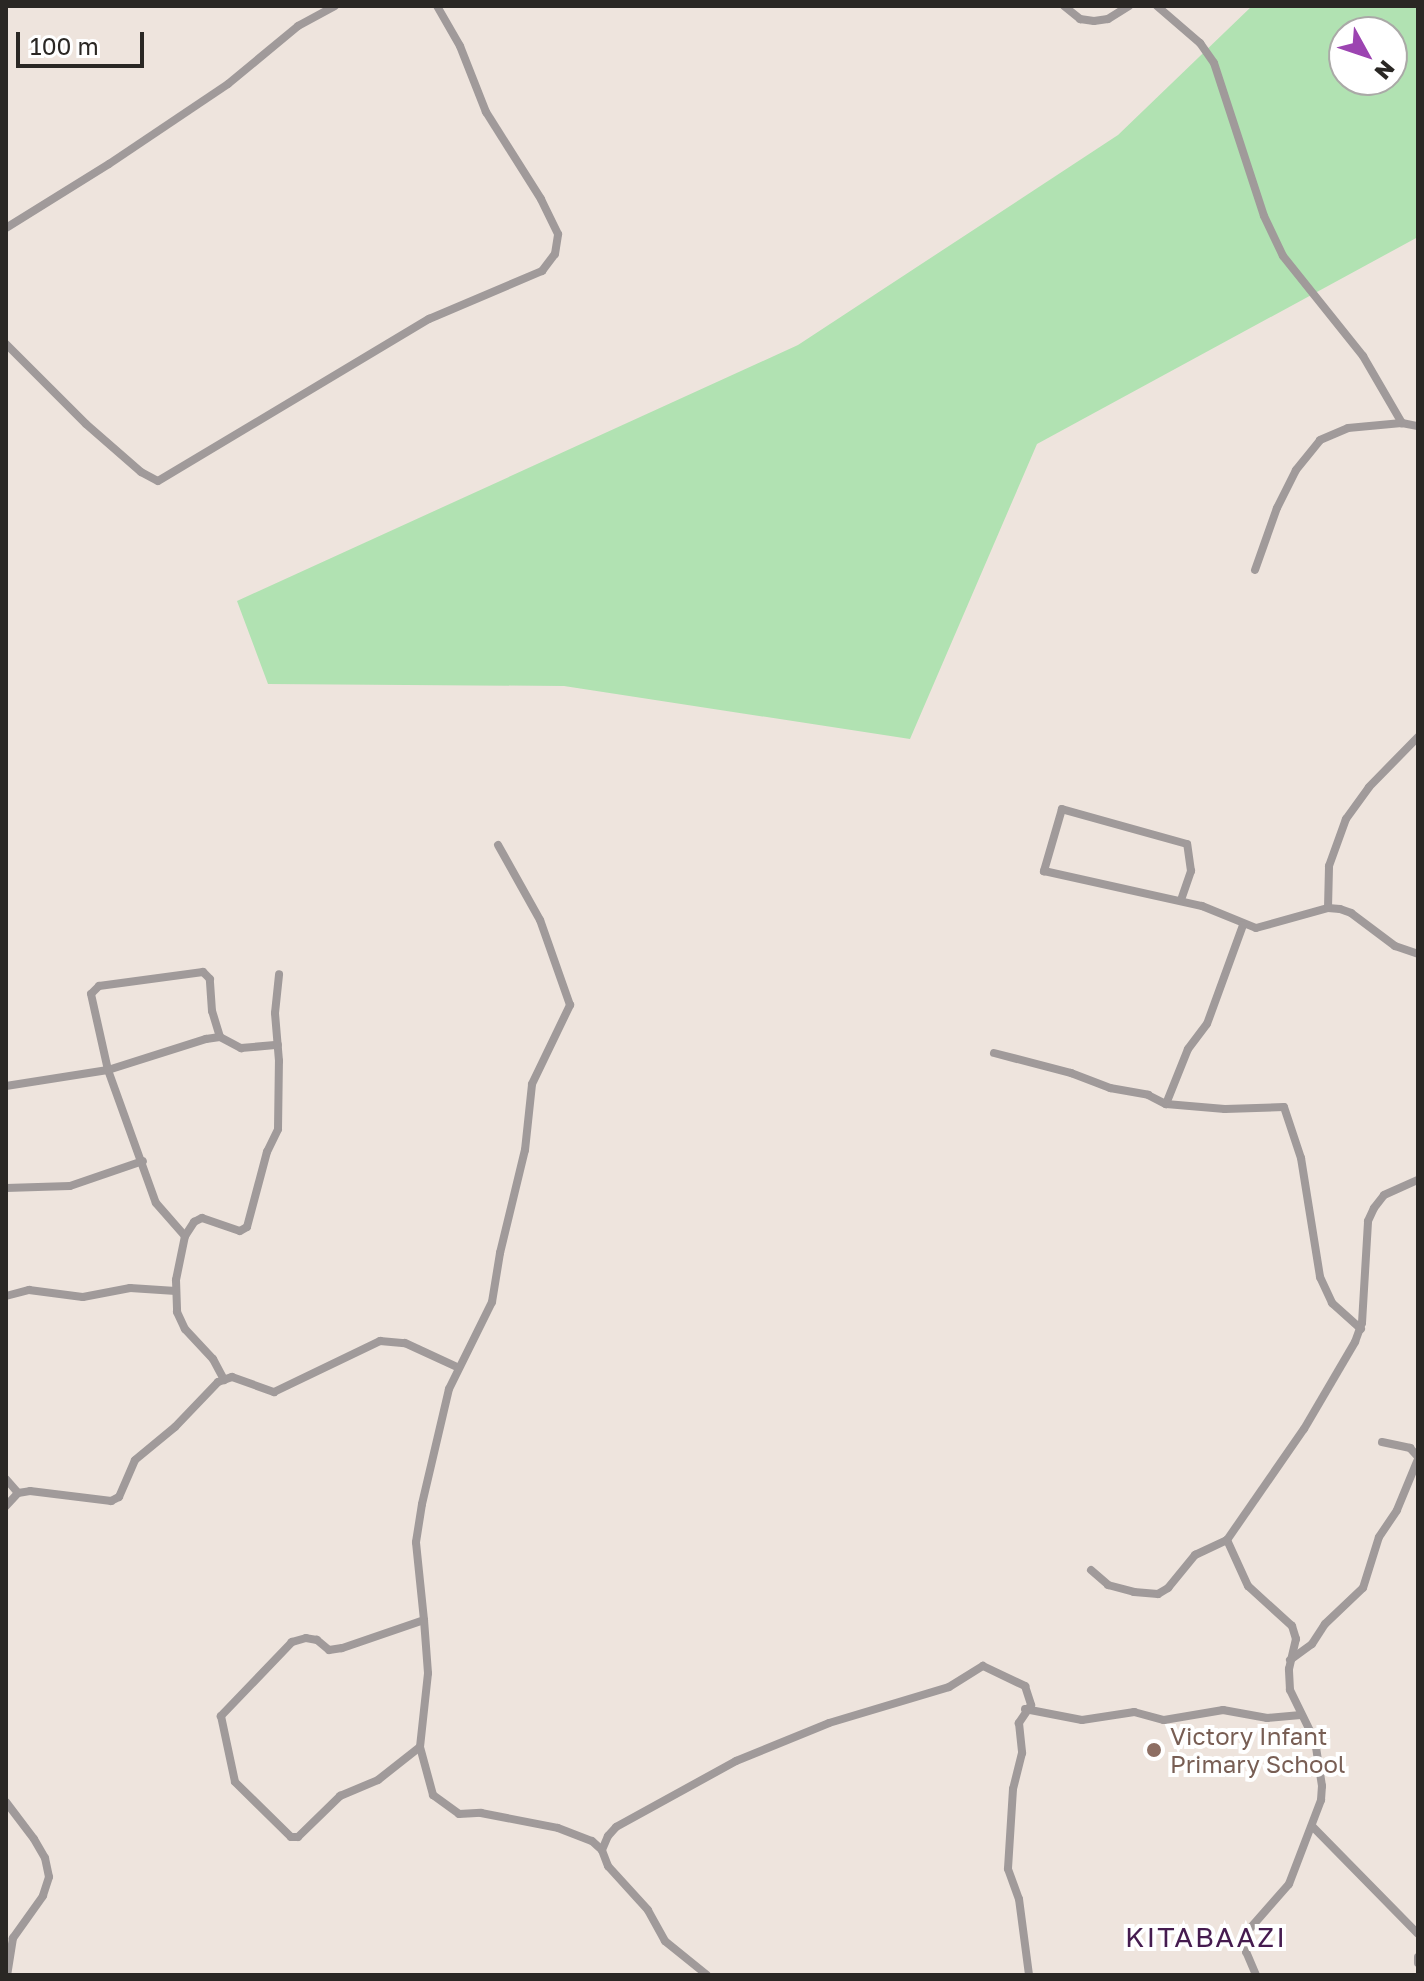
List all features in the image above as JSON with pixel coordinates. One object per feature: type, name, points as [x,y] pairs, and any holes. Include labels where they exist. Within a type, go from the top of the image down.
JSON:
[{"type":"street","points":[[6,228],[228,84],[298,26],[335,6]]},
{"type":"street","points":[[6,344],[53,394],[141,472],[158,481],[429,319],[542,271],[555,254],[558,234],[541,199],[486,112],[460,46],[437,6]]},
{"type":"street","points":[[1064,6],[1080,19],[1094,21],[1108,19],[1129,6]]},
{"type":"street","points":[[1157,6],[1209,54],[1273,238],[1283,256],[1363,356],[1402,423]]},
{"type":"street","points":[[1255,570],[1277,508],[1296,470],[1320,440],[1348,428],[1402,423],[1418,426]]},
{"type":"street","points":[[1328,908],[1329,866],[1346,819],[1369,787],[1418,737]]},
{"type":"street","points":[[1181,900],[1191,871],[1187,844],[1062,809],[1044,871],[1088,883],[1181,900],[1243,925],[1264,928],[1328,908],[1351,913],[1395,946],[1418,954]]},
{"type":"street","points":[[498,845],[540,920],[570,1005],[532,1084],[525,1150],[500,1253],[492,1302],[457,1367],[441,1413],[416,1542],[428,1673],[420,1747],[433,1795],[459,1814],[481,1813],[558,1828],[592,1841],[602,1850],[608,1866],[648,1910],[665,1941],[707,1975]]},
{"type":"street","points":[[1166,1104],[1188,1049],[1207,1024],[1243,925]]},
{"type":"street","points":[[185,1236],[159,1210],[108,1070],[91,994],[99,986],[203,972],[210,979],[212,1011],[220,1037]]},
{"type":"street","points":[[224,1380],[213,1359],[185,1329],[177,1312],[176,1291],[185,1236],[194,1222],[202,1218],[240,1231],[247,1227],[267,1152],[278,1129],[275,1013],[279,974]]},
{"type":"street","points":[[6,1086],[108,1070],[167,1050],[220,1037],[241,1048],[278,1045]]},
{"type":"street","points":[[994,1053],[1071,1073],[1110,1088],[1148,1095],[1166,1104],[1225,1109],[1284,1107],[1301,1158],[1320,1277],[1332,1303],[1361,1329]]},
{"type":"street","points":[[6,1188],[70,1186],[143,1161]]},
{"type":"street","points":[[1091,1570],[1108,1585],[1158,1594],[1168,1588],[1195,1555],[1227,1540],[1304,1429],[1361,1329],[1368,1221],[1384,1195],[1418,1180]]},
{"type":"street","points":[[6,1296],[29,1290],[83,1297],[130,1288],[176,1291]]},
{"type":"street","points":[[6,1506],[18,1493],[55,1493],[111,1501],[119,1497],[135,1460],[224,1380],[232,1377],[274,1392],[380,1341],[405,1343],[457,1367]]},
{"type":"street","points":[[1290,1660],[1312,1644],[1325,1624],[1363,1588],[1379,1537],[1397,1510],[1418,1458],[1410,1448],[1382,1442]]},
{"type":"street","points":[[6,1479],[18,1493]]},
{"type":"street","points":[[1227,1540],[1248,1586],[1292,1626],[1296,1639],[1290,1660],[1290,1690],[1315,1741],[1321,1771],[1321,1800],[1289,1884],[1246,1933],[1246,1952],[1256,1975]]},
{"type":"street","points":[[420,1747],[378,1780],[340,1796],[298,1837],[291,1837],[235,1782],[220,1722],[227,1708],[292,1642],[306,1638],[317,1640],[329,1650],[342,1648],[424,1620]]},
{"type":"street","points":[[602,1850],[616,1827],[736,1761],[829,1723],[949,1687],[983,1666],[1025,1686],[1031,1705],[1025,1709],[1019,1723],[1022,1753],[1013,1789],[1008,1869],[1023,1921],[1029,1975]]},
{"type":"street","points":[[1025,1709],[1082,1720],[1134,1712],[1164,1720],[1223,1710],[1267,1718],[1301,1715]]},
{"type":"street","points":[[6,1802],[45,1858],[49,1877],[43,1896],[13,1938],[7,1975]]},
{"type":"street","points":[[1312,1826],[1418,1934]]},
{"type":"green space","points":[[1252,6],[1418,6],[1418,237],[1037,444],[910,739],[564,686],[268,684],[237,601],[798,345],[1118,135]]},
{"type":"place","name":"Victory Infant Primary School","points":[[1154,1750]]},
{"type":"district","name":"KITABAAZI","points":[[1206,1937]]}]
